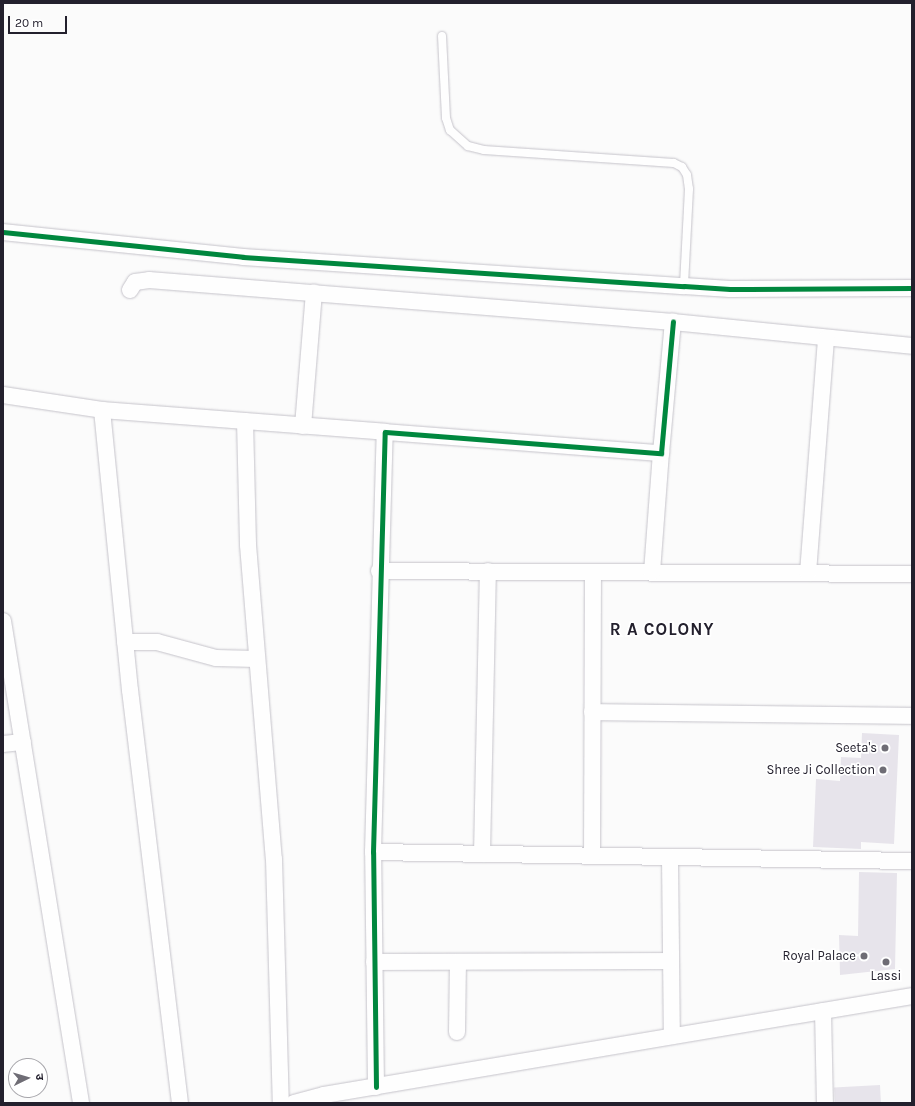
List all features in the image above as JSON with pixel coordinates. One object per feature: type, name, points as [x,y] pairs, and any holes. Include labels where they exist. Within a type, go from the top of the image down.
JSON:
[{"type":"street","points":[[3,232],[243,257],[730,289],[912,288]]},
{"type":"street","points":[[130,290],[135,282],[149,280],[314,292],[673,322],[826,339],[912,346]]},
{"type":"street","points":[[303,426],[314,292]]},
{"type":"street","points":[[652,572],[660,454],[673,322]]},
{"type":"street","points":[[808,573],[826,339]]},
{"type":"street","points":[[3,395],[102,410],[660,454]]},
{"type":"street","points":[[102,410],[125,642],[180,1103]]},
{"type":"street","points":[[245,421],[248,545],[256,659],[274,859],[281,1103]]},
{"type":"street","points":[[376,1087],[373,852],[379,571],[385,432]]},
{"type":"street","points":[[379,571],[912,574]]},
{"type":"street","points":[[482,854],[488,571]]},
{"type":"street","points":[[592,856],[593,572]]},
{"type":"street","points":[[3,621],[81,1103]]},
{"type":"street","points":[[125,642],[157,642],[216,658],[256,659]]},
{"type":"street","points":[[592,712],[912,716]]},
{"type":"street","points":[[3,744],[22,742]]},
{"type":"street","points":[[373,852],[912,861]]},
{"type":"street","points":[[670,857],[672,1036]]},
{"type":"street","points":[[374,962],[670,961]]},
{"type":"street","points":[[457,1032],[458,962]]},
{"type":"street","points":[[294,1103],[324,1099],[376,1087],[912,996]]},
{"type":"street","points":[[823,1011],[825,1103]]},
{"type":"lane","points":[[442,36],[446,118],[450,130],[468,146],[484,150],[674,163],[682,167],[687,175],[689,188],[684,286]]},
{"type":"building","points":[[862,733],[899,735],[894,844],[861,842],[861,849],[813,847],[816,779],[840,781],[841,757],[861,758]]},
{"type":"building","points":[[859,872],[897,873],[895,969],[840,975],[839,935],[858,936]]},
{"type":"building","points":[[880,1085],[881,1103],[835,1103],[834,1087]]},
{"type":"cycle path","points":[[3,232],[243,257],[730,289],[912,288]]},
{"type":"cycle path","points":[[376,1087],[373,852],[385,432],[661,453],[673,322]]},
{"type":"place","name":"Seeta's","points":[[885,748]]},
{"type":"place","name":"Shree Ji Collection","points":[[883,770]]},
{"type":"place","name":"Royal Palace","points":[[864,956]]},
{"type":"place","name":"Lassi","points":[[886,962]]},
{"type":"district","name":"R A COLONY","points":[[662,630]]}]
